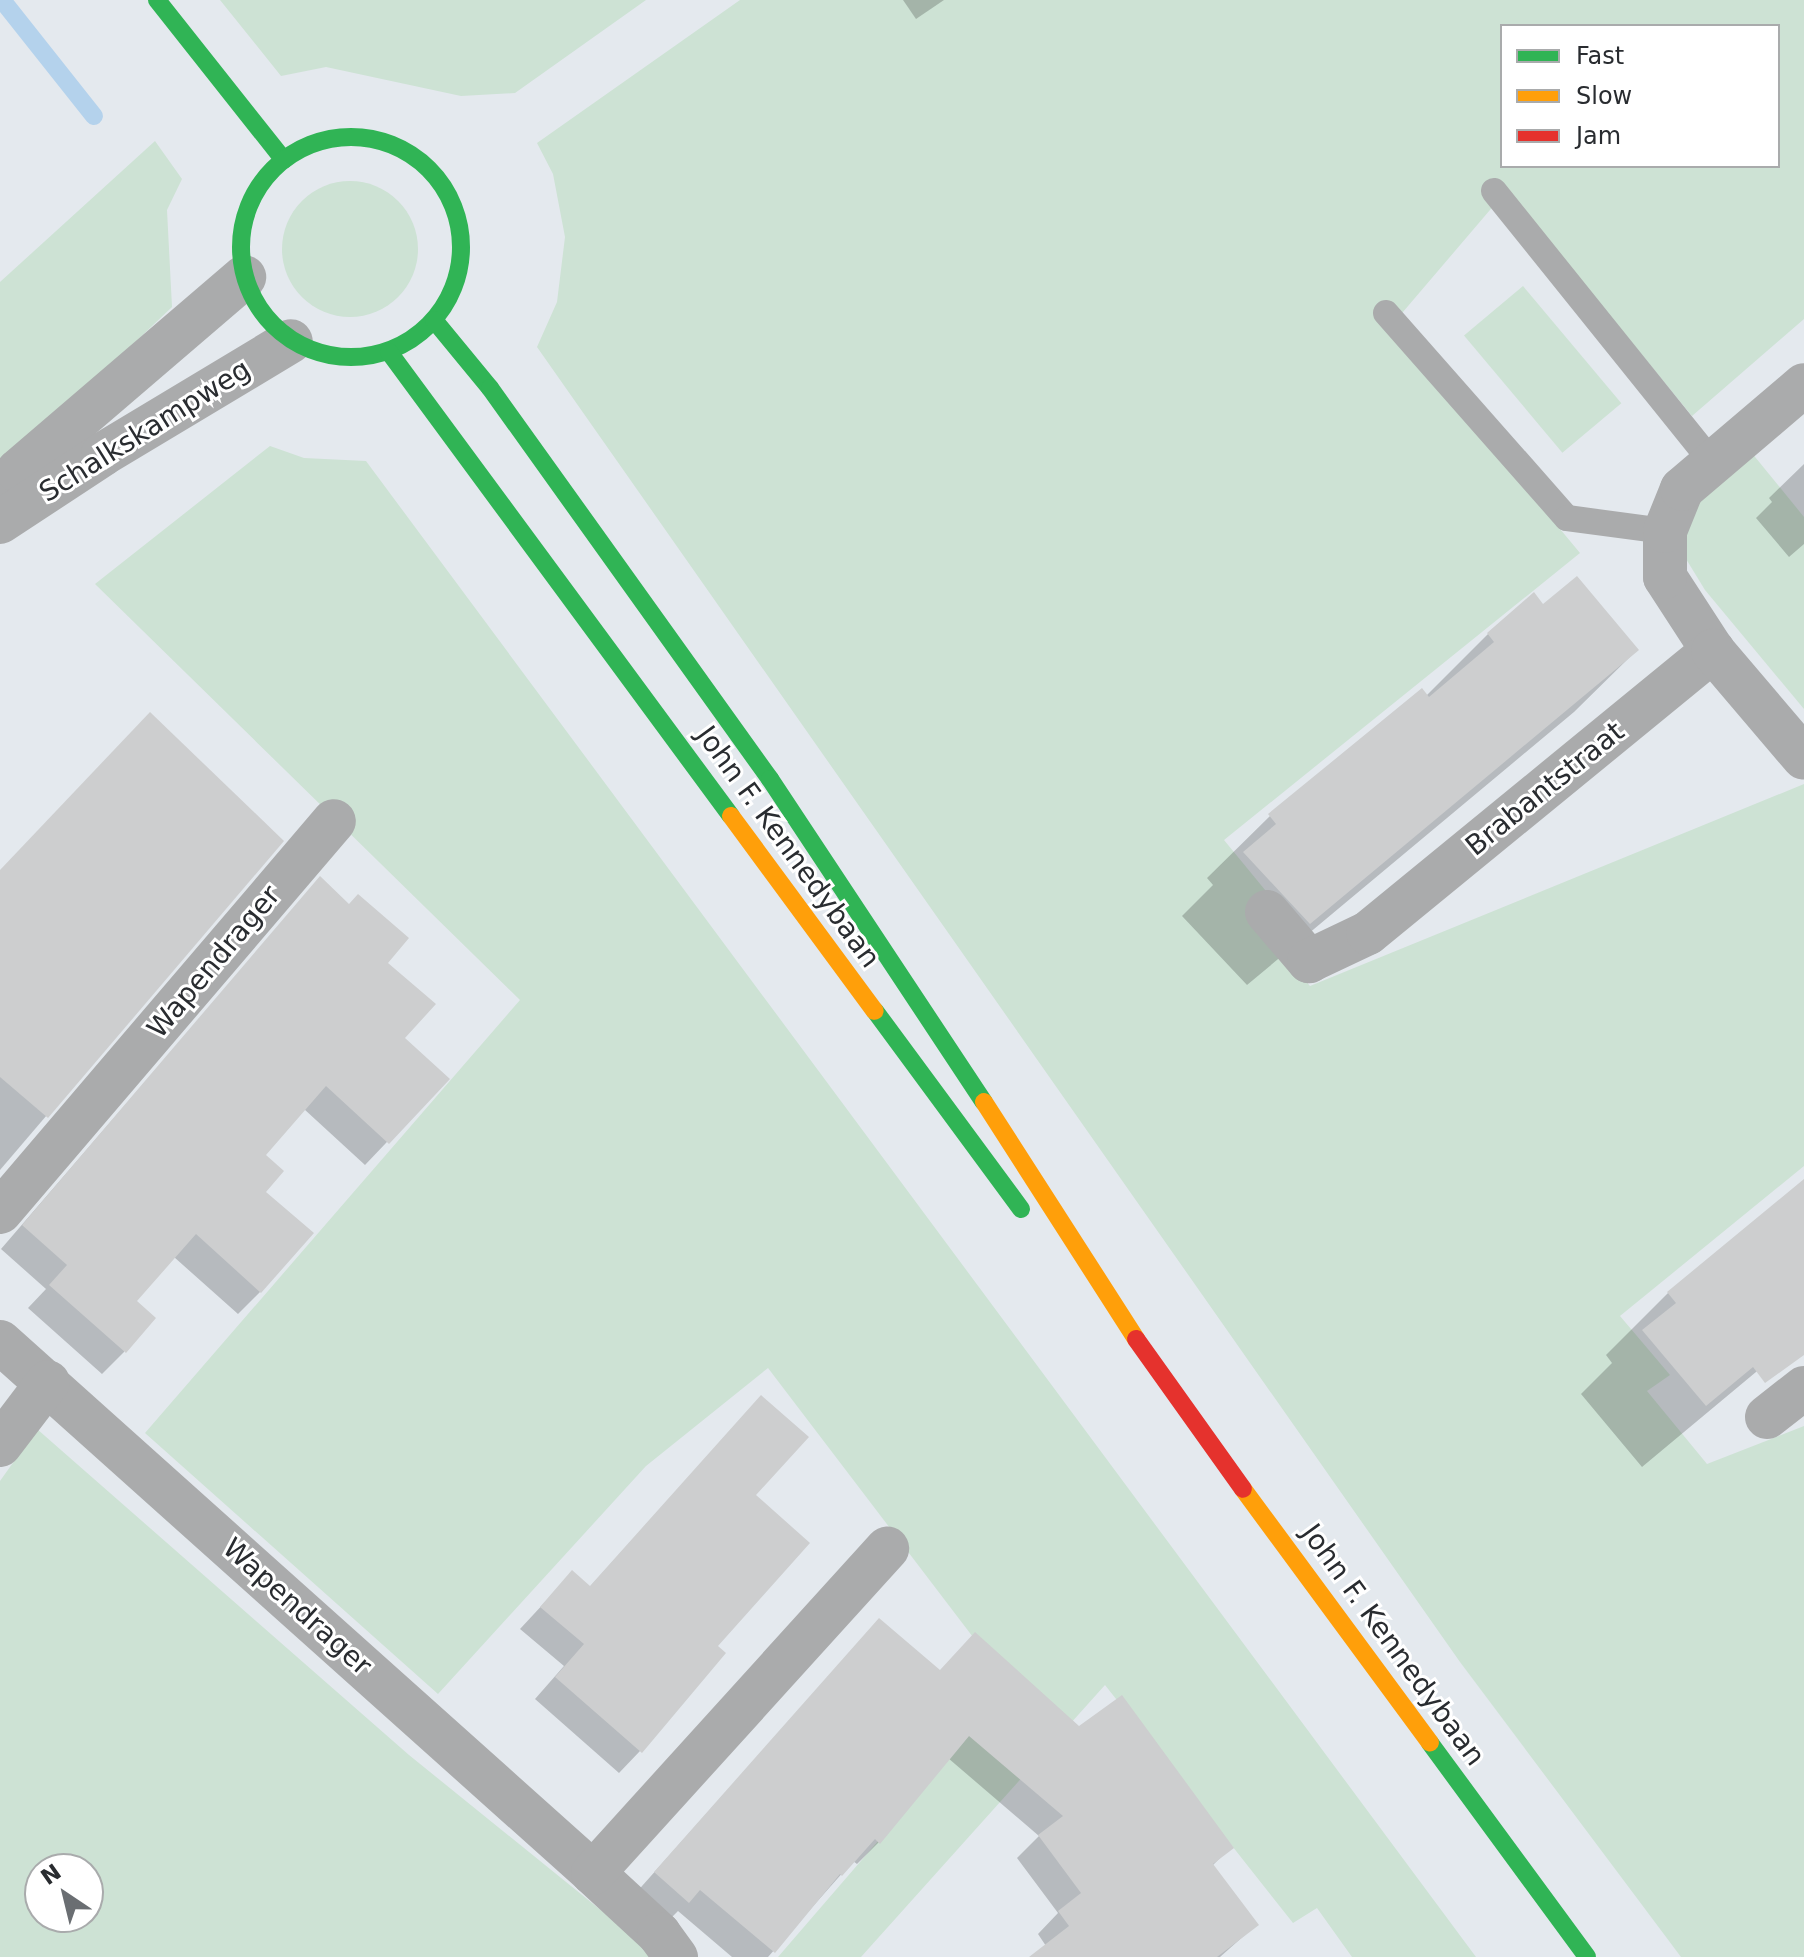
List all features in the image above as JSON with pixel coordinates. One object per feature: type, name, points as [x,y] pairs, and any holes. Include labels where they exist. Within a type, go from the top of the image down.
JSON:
[{"type":"main road","points":[[157,0],[284,160]]},
{"type":"main road","points":[[361,137],[402,149],[434,174],[455,211],[462,252],[454,290],[434,320],[413,339],[389,352],[357,358],[323,355],[291,341],[260,312],[244,277],[240,254],[245,215],[260,184],[284,160],[320,141],[361,137]]},
{"type":"main road","name":"John F. Kennedybaan","points":[[434,320],[490,388],[770,779],[904,977],[1154,1367],[1587,1957]]},
{"type":"main road","name":"John F. Kennedybaan","points":[[389,352],[1034,1226]]},
{"type":"main road","name":"John F. Kennedybaan","points":[[1072,1275],[1154,1367]]},
{"type":"street","name":"Schalkskampweg","points":[[0,492],[18,471],[244,277]]},
{"type":"street","name":"Schalkskampweg","points":[[0,522],[103,454],[291,341]]},
{"type":"street","points":[[1801,749],[1713,651],[1665,577],[1665,531],[1682,489],[1804,385]]},
{"type":"street","name":"Brabantstraat","points":[[1267,912],[1309,961],[1368,933],[1713,651]]},
{"type":"street","name":"Wapendrager","points":[[0,1212],[334,821]]},
{"type":"street","name":"Wapendrager","points":[[0,1342],[593,1873],[659,1934],[676,1957]]},
{"type":"street","points":[[0,1445],[48,1382]]},
{"type":"street","points":[[1767,1417],[1804,1388]]},
{"type":"street","points":[[593,1873],[887,1549]]},
{"type":"lane","points":[[1494,191],[1712,462]]},
{"type":"lane","points":[[1386,313],[1567,518],[1665,531]]},
{"type":"green space","points":[[220,0],[646,0],[515,93],[461,96],[326,67],[281,76]]},
{"type":"green space","points":[[740,0],[1804,0],[1804,319],[1692,416],[1507,190],[1391,326],[1580,553],[1224,840],[1270,896],[1249,913],[1310,986],[1804,784],[1804,1166],[1620,1316],[1670,1375],[1647,1391],[1707,1464],[1804,1426],[1804,1957],[1681,1957],[1460,1662],[537,347],[557,302],[565,237],[553,174],[537,143]]},
{"type":"green space","points":[[155,141],[182,179],[167,210],[172,307],[0,471],[0,282]]},
{"type":"green space","points":[[350,181],[376,186],[398,201],[413,223],[418,249],[413,275],[398,297],[376,312],[350,317],[324,312],[302,297],[287,275],[282,249],[287,223],[302,201],[324,186]]},
{"type":"green space","points":[[1523,286],[1621,403],[1562,453],[1464,335]]},
{"type":"green space","points":[[270,446],[304,458],[366,461],[1476,1957],[1352,1957],[1317,1908],[1293,1923],[1105,1685],[861,1957],[778,1957],[1011,1687],[768,1368],[646,1466],[438,1694],[145,1433],[520,1000],[95,584]]},
{"type":"green space","points":[[1751,452],[1804,517],[1804,709],[1705,590],[1683,554],[1691,505]]},
{"type":"green space","points":[[37,1429],[409,1755],[634,1937],[652,1957],[0,1957],[0,1481]]},
{"type":"building","points":[[1577,576],[1639,650],[1310,924],[1243,852],[1276,824],[1268,814],[1422,688],[1429,697],[1494,642],[1487,633],[1534,592],[1543,604]]},
{"type":"building","points":[[150,712],[284,841],[48,1118],[0,1077],[0,870]]},
{"type":"building","points":[[320,876],[349,904],[358,894],[409,938],[388,963],[436,1004],[405,1038],[450,1079],[389,1144],[326,1086],[266,1155],[284,1171],[266,1192],[314,1233],[261,1293],[196,1234],[137,1301],[156,1318],[126,1353],[49,1285],[67,1265],[22,1225]]},
{"type":"building","points":[[1804,1179],[1804,1355],[1765,1383],[1753,1367],[1706,1406],[1642,1330],[1676,1303],[1667,1292]]},
{"type":"building","points":[[761,1395],[809,1437],[756,1495],[810,1543],[718,1646],[726,1653],[642,1753],[555,1677],[584,1644],[540,1607],[572,1570],[590,1586]]},
{"type":"building","points":[[879,1618],[940,1670],[975,1632],[1079,1726],[1122,1695],[1234,1848],[1213,1864],[1259,1925],[1217,1957],[1029,1957],[1069,1926],[1058,1911],[1081,1893],[1038,1835],[1063,1816],[969,1736],[880,1844],[875,1839],[842,1876],[840,1874],[775,1953],[700,1890],[689,1903],[654,1872]]},
{"type":"waterway","points":[[2,0],[94,116]]},
{"type":"traffic: fast","points":[[157,0],[284,160]]},
{"type":"traffic: fast","points":[[351,137],[393,145],[429,169],[453,205],[461,247],[453,289],[429,325],[393,349],[351,357],[309,349],[273,325],[249,289],[241,247],[249,205],[273,169],[309,145],[351,137]]},
{"type":"traffic: fast","points":[[434,320],[490,388],[770,779],[984,1102]]},
{"type":"traffic: fast","points":[[389,352],[731,816]]},
{"type":"traffic: fast","points":[[875,1011],[1021,1209]]},
{"type":"traffic: fast","points":[[1430,1743],[1587,1957]]},
{"type":"traffic: slow","points":[[731,816],[875,1011]]},
{"type":"traffic: slow","points":[[984,1102],[1136,1339]]},
{"type":"traffic: slow","points":[[1243,1489],[1430,1743]]},
{"type":"traffic: jam","points":[[1136,1339],[1243,1489]]}]
